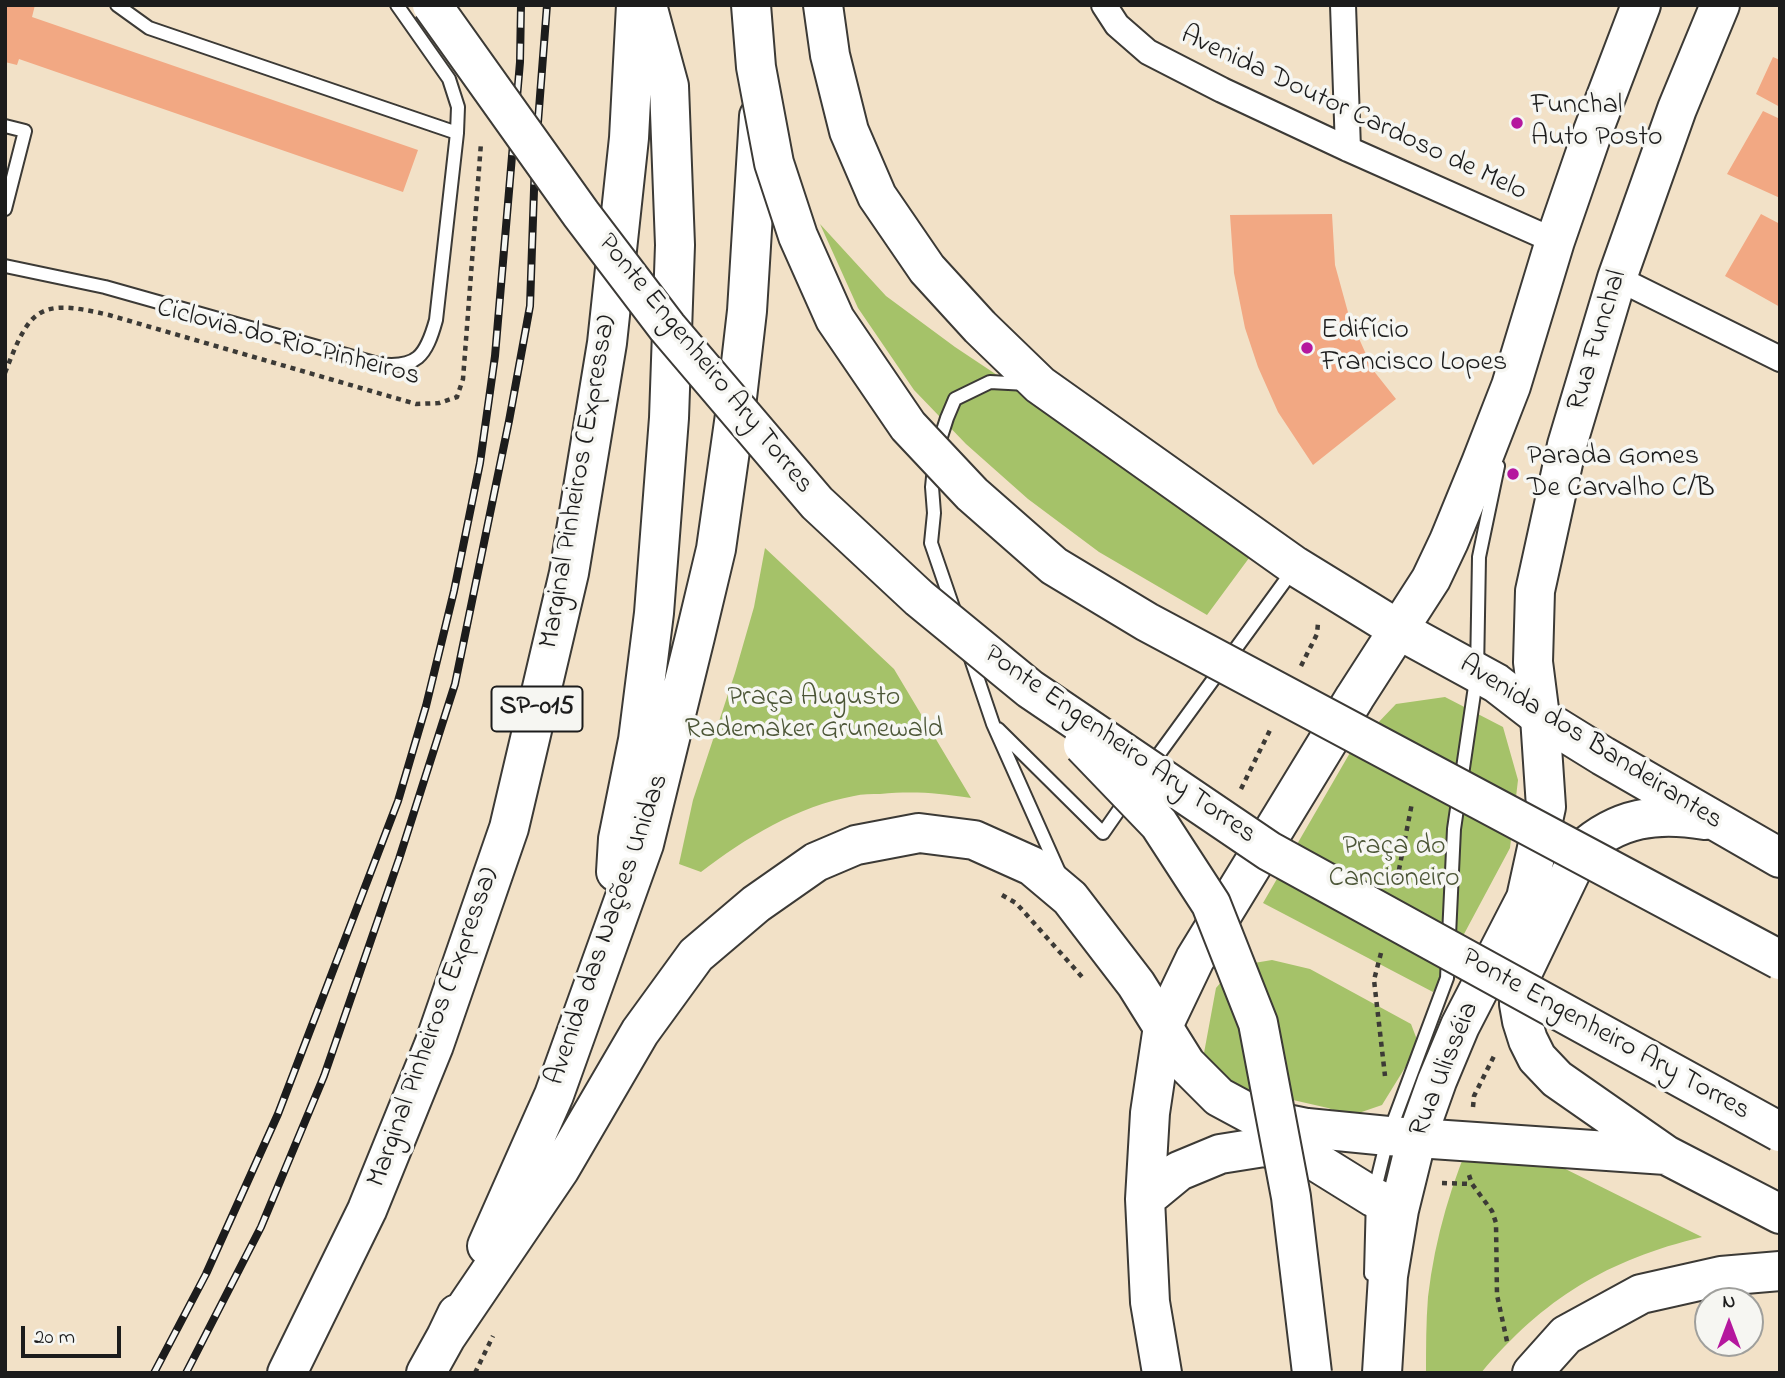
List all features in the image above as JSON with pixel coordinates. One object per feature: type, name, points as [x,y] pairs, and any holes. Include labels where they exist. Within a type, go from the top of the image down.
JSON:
[{"type":"main road","name":"Ponte Engenheiro Ary Torres","points":[[432,5],[581,214],[659,317],[817,503],[919,598],[1030,689],[1269,850],[1780,1132]]},
{"type":"main road","name":"Marginal Pinheiros (Expressa)","points":[[286,1373],[367,1210],[434,1045],[509,828],[569,573],[605,357],[629,138],[636,5]]},
{"type":"main road","points":[[610,941],[618,839],[638,740],[654,613],[668,418],[675,245],[669,86],[647,5]]},
{"type":"main road","points":[[751,5],[756,66],[774,163],[798,236],[835,319],[908,426],[972,494],[1054,566],[1147,622],[1780,960]]},
{"type":"main road","name":"Avenida das Nações Unidas","points":[[426,1373],[446,1337],[554,1095],[644,844],[665,765],[716,549],[735,415],[747,311],[765,5]]},
{"type":"main road","name":"Avenida dos Bandeirantes","points":[[823,5],[830,55],[849,131],[877,196],[927,269],[1040,385],[1295,566],[1399,630],[1496,683],[1540,717],[1726,829],[1780,858]]},
{"type":"main road","points":[[1162,1373],[1150,1302],[1145,1199],[1150,1113],[1163,1026],[1195,959],[1355,697],[1431,579],[1449,541],[1511,386],[1555,241],[1641,5]]},
{"type":"main road","name":"Rua Funchal","points":[[1526,898],[1546,807],[1533,662],[1535,591],[1567,445],[1618,278],[1677,109],[1720,5]]},
{"type":"main road","points":[[1030,689],[1159,824],[1211,904],[1258,1023],[1291,1197],[1312,1373]]},
{"type":"main road","points":[[1726,829],[1706,820],[1685,817],[1646,818],[1625,823],[1596,837],[1581,850],[1519,980],[1519,1004],[1528,1040],[1537,1058],[1557,1079],[1666,1155],[1780,1214]]},
{"type":"main road","points":[[446,1337],[560,1169],[640,1032],[696,955],[756,904],[816,862],[856,845],[919,833],[974,840],[1032,866],[1070,898],[1136,984],[1186,1064],[1219,1097],[1258,1118],[1307,1128],[1666,1155]]},
{"type":"main road","name":"Rua Ulisséia","points":[[1382,1373],[1388,1276],[1386,1203],[1402,1136],[1437,1081],[1461,1026],[1526,898]]},
{"type":"main road","points":[[1145,1199],[1180,1171],[1220,1154],[1264,1147],[1307,1156],[1386,1203]]},
{"type":"main road","points":[[1521,1361],[1641,1294],[1721,1276],[1780,1271]]},
{"type":"street","name":"Avenida Doutor Cardoso de Melo","points":[[1104,5],[1117,25],[1148,52],[1348,149],[1555,241]]},
{"type":"street","points":[[1343,5],[1348,149]]},
{"type":"street","points":[[1618,278],[1780,359]]},
{"type":"lane","points":[[117,5],[149,27],[457,133]]},
{"type":"lane","points":[[5,266],[104,287],[378,364],[397,366],[420,357],[431,340],[436,320],[458,107],[449,79],[397,5]]},
{"type":"lane","points":[[5,126],[25,131],[5,209]]},
{"type":"lane","points":[[1040,385],[990,382],[955,400],[940,436],[934,462],[931,543],[993,724],[1070,898]]},
{"type":"lane","points":[[1402,1136],[1447,978],[1454,829],[1477,673],[1479,557],[1511,386]]},
{"type":"lane","points":[[1143,777],[1295,566]]},
{"type":"lane","points":[[993,724],[1102,833],[1135,788]]},
{"type":"lane","points":[[1371,1292],[1386,1203]]},
{"type":"path","name":"Ciclovia do Rio Pinheiros","points":[[5,373],[18,338],[31,320],[46,309],[60,307],[108,315],[416,404],[439,403],[457,397],[463,379],[482,135]]},
{"type":"path","points":[[1395,887],[1413,797]]},
{"type":"path","points":[[995,891],[1016,903],[1088,985]]},
{"type":"path","points":[[1382,949],[1374,980],[1386,1083]]},
{"type":"path","points":[[1519,1004],[1474,1096],[1468,1140],[1469,1176],[1492,1211],[1496,1223],[1497,1295],[1521,1361]]},
{"type":"path","points":[[475,1373],[498,1327]]},
{"type":"green space","points":[[820,224],[886,296],[1024,393],[1249,558],[1207,615],[1099,552],[1028,499],[966,444],[914,390],[858,308]]},
{"type":"green space","name":"Praça Augusto Rademaker Grunewald","points":[[765,548],[894,669],[971,798],[904,793],[860,795],[833,801],[773,825],[701,872],[679,864],[693,800],[754,607]]},
{"type":"green space","name":"Praça do Cancioneiro","points":[[1445,697],[1503,727],[1518,780],[1510,848],[1433,992],[1263,903],[1351,751],[1396,704]]},
{"type":"green space","name":"Praça do Cancioneiro","points":[[1272,960],[1310,969],[1411,1024],[1419,1045],[1382,1105],[1350,1116],[1328,1108],[1236,1087],[1204,1053],[1216,988],[1228,974],[1242,965]]},
{"type":"green space","points":[[1477,1125],[1702,1237],[1636,1257],[1580,1286],[1529,1323],[1481,1373],[1426,1373],[1428,1297],[1435,1253],[1452,1188]]},
{"type":"building","points":[[5,5],[35,5],[32,17],[418,150],[403,192],[19,59],[17,65],[5,62]]},
{"type":"building","points":[[1773,57],[1780,60],[1780,107],[1756,94]]},
{"type":"building","points":[[1763,111],[1780,119],[1780,198],[1727,174]]},
{"type":"building","name":"Edifício Francisco Lopes","points":[[1332,214],[1335,265],[1349,316],[1373,370],[1396,399],[1313,465],[1278,412],[1258,367],[1245,328],[1234,273],[1230,215]]},
{"type":"building","points":[[1761,214],[1780,224],[1780,307],[1725,276]]},
{"type":"railway","points":[[154,1373],[206,1274],[278,1114],[398,801],[426,706],[454,591],[480,463],[495,356],[520,62],[521,5]]},
{"type":"railway","points":[[186,1373],[261,1227],[324,1076],[399,859],[455,684],[530,306],[535,161],[547,5]]},
{"type":"place","name":"Funchal Auto Posto","points":[[1517,123]]},
{"type":"place","name":"Edifício Francisco Lopes","points":[[1307,348]]},
{"type":"place","name":"Parada Gomes De Carvalho C/B","points":[[1513,474]]}]
